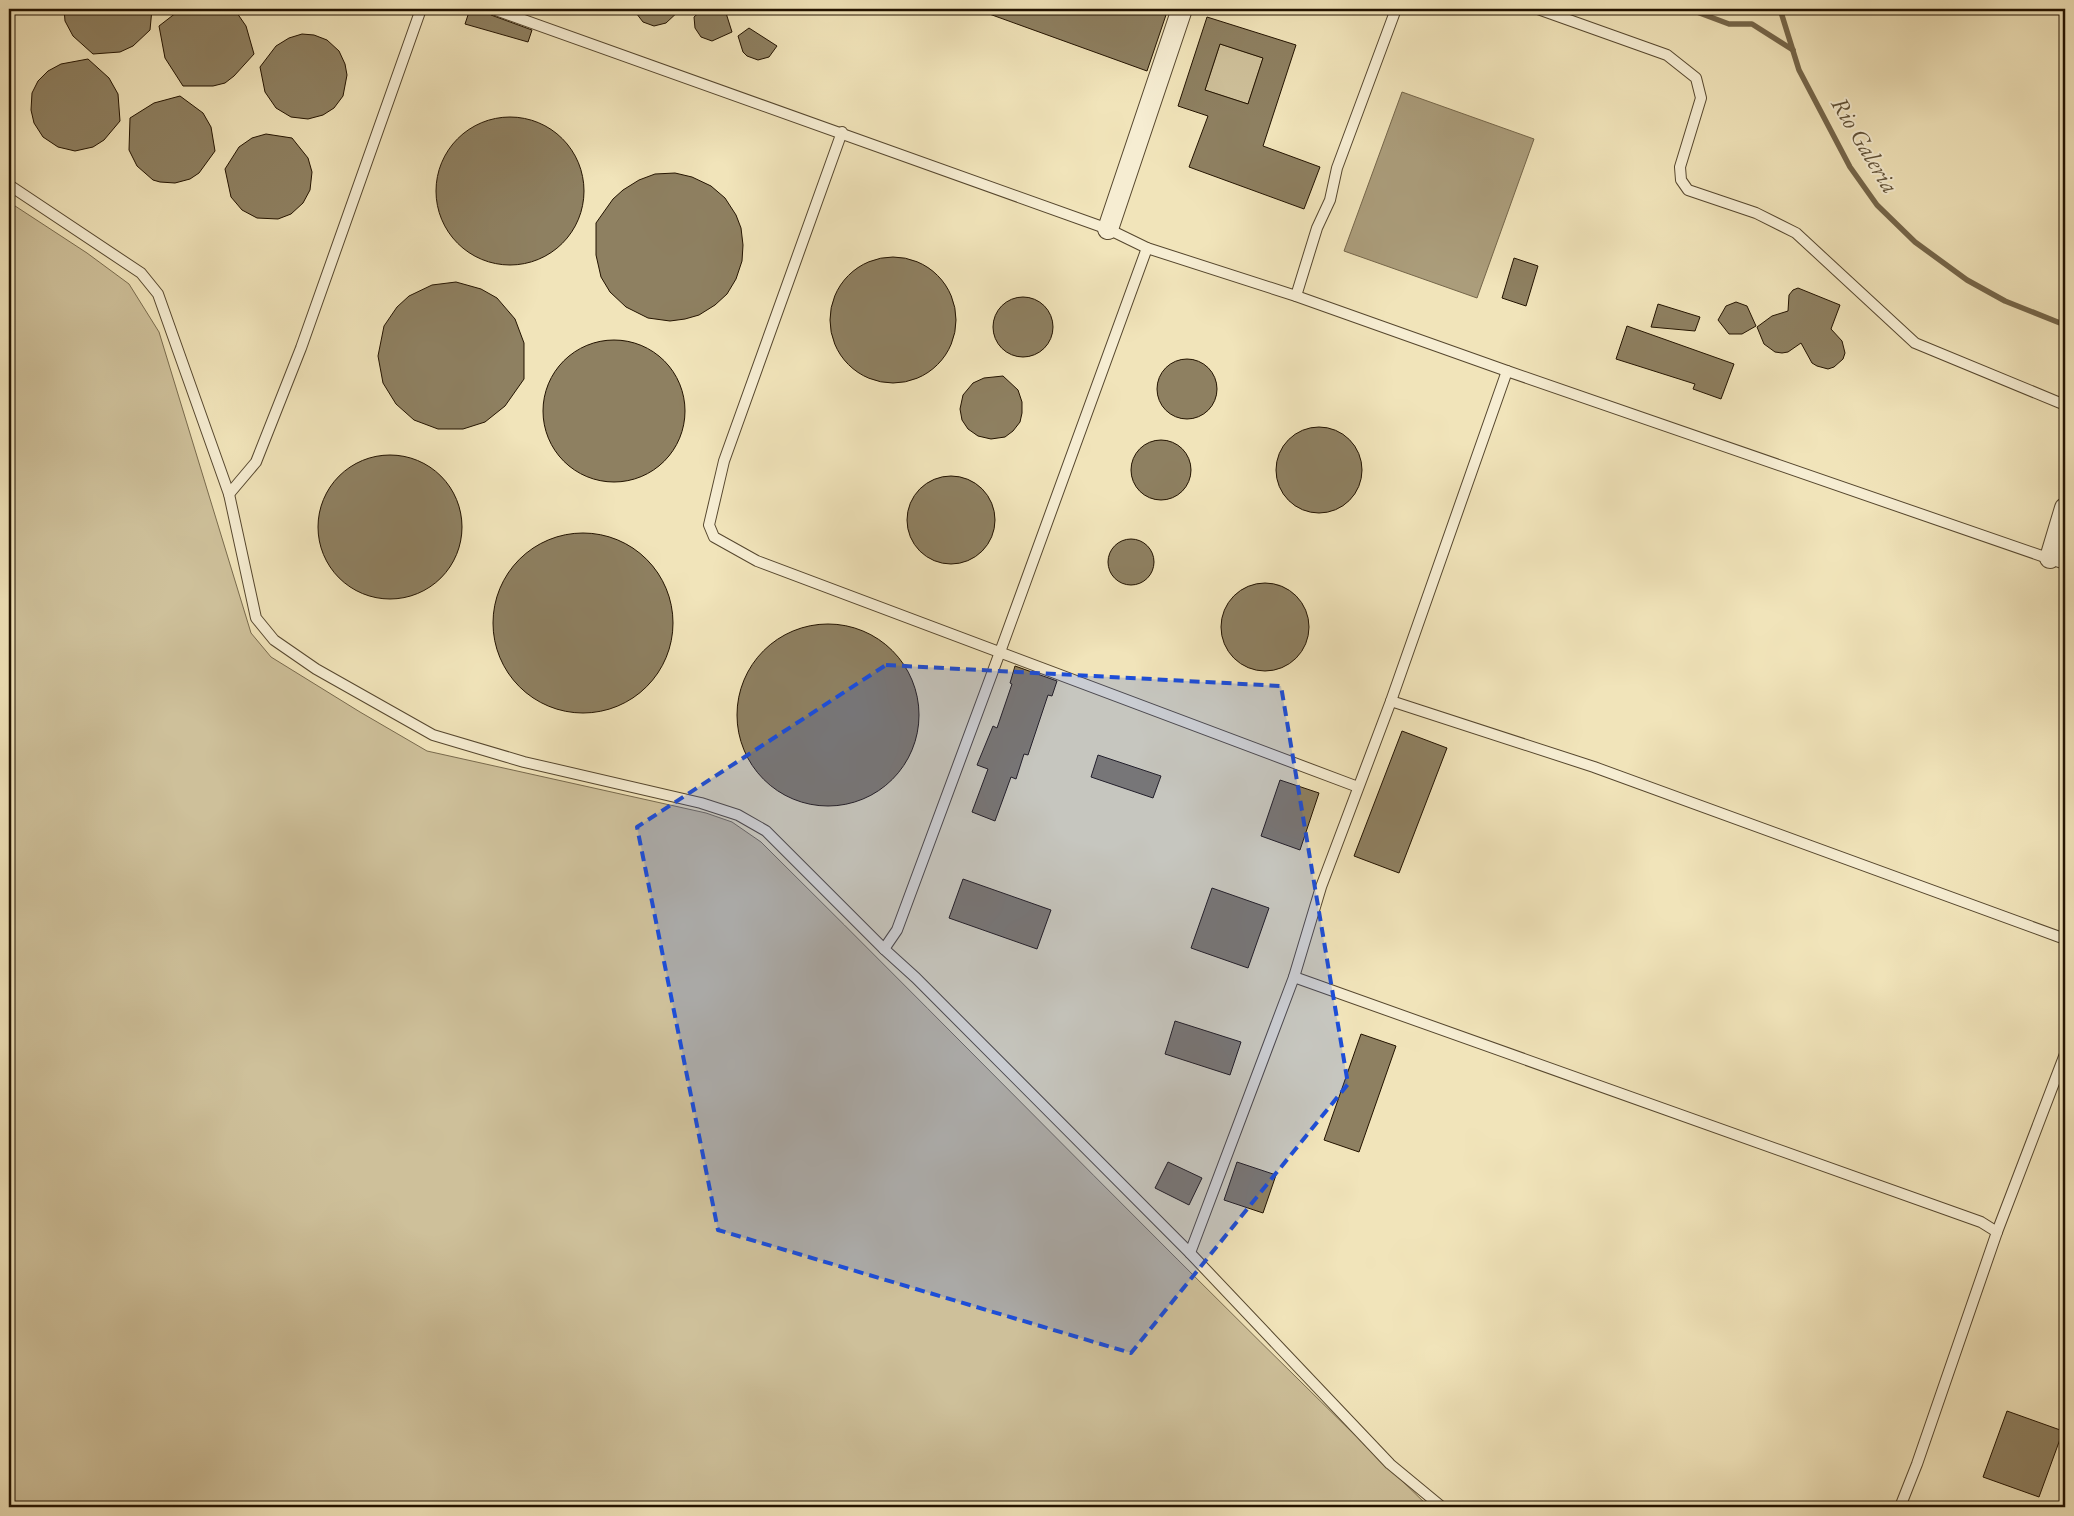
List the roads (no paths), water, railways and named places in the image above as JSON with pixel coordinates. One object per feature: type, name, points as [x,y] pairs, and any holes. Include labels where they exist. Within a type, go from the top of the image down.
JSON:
[{"type":"street","points":[[1108,228],[1182,9]]},
{"type":"street","points":[[2058,561],[2065,508]]},
{"type":"lane","points":[[229,494],[256,462],[298,356],[421,9]]},
{"type":"lane","points":[[493,9],[1108,228],[1147,248],[1296,296],[1506,372],[2058,561]]},
{"type":"lane","points":[[1296,296],[1317,228],[1330,200],[1337,168],[1396,9]]},
{"type":"lane","points":[[1538,9],[1667,55],[1696,78],[1701,98],[1680,167],[1681,180],[1688,190],[1756,213],[1796,232],[1915,343],[2065,405]]},
{"type":"lane","points":[[842,132],[724,461],[709,524],[714,537],[757,561],[1358,788]]},
{"type":"lane","points":[[9,185],[141,273],[158,294],[229,494],[256,618],[274,640],[316,669],[433,735],[524,762],[701,802],[738,815],[766,831],[1190,1252],[1390,1464],[1442,1507]]},
{"type":"lane","points":[[884,950],[897,930],[1147,248]]},
{"type":"lane","points":[[1190,1252],[1294,977],[1321,887],[1390,700],[1506,372]]},
{"type":"lane","points":[[1390,700],[1594,767],[2065,939]]},
{"type":"lane","points":[[1294,977],[1981,1222],[1997,1232]]},
{"type":"lane","points":[[1900,1507],[1921,1454],[1997,1232],[2065,1054]]},
{"type":"waterway","points":[[1689,9],[1729,24],[1752,24],[1793,50]]},
{"type":"waterway","name":"Rio Galeria","points":[[1780,9],[1799,70],[1850,167],[1877,205],[1915,242],[1967,280],[2005,301],[2065,325]]}]
